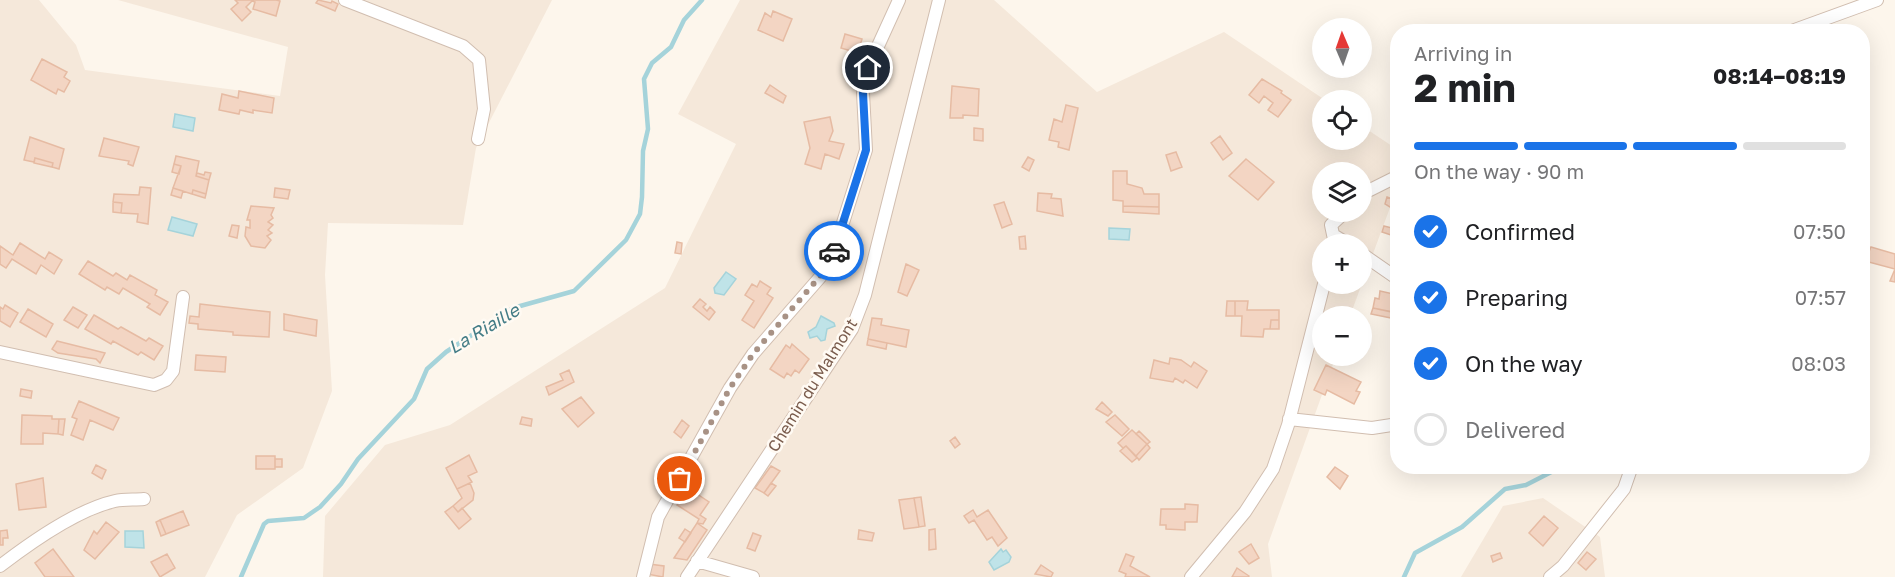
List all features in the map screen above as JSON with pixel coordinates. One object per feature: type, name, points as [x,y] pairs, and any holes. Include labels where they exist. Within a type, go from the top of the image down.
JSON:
[{"type":"street","points":[[345,0],[463,46],[479,60],[484,109],[478,139]]},
{"type":"street","points":[[643,577],[658,517],[730,388],[753,354],[828,267],[866,150],[863,93],[868,68],[899,0]]},
{"type":"street","name":"Chemin du Malmont","points":[[687,577],[852,329],[865,295],[939,0]]},
{"type":"street","points":[[1811,24],[1877,0]]},
{"type":"street","points":[[1372,189],[1390,180]]},
{"type":"street","points":[[1372,261],[1390,273]]},
{"type":"street","points":[[1191,577],[1245,512],[1273,469],[1289,419],[1321,294]]},
{"type":"street","points":[[0,352],[154,385],[166,380],[173,371],[183,297]]},
{"type":"street","points":[[1289,419],[1372,428],[1390,425]]},
{"type":"street","points":[[1550,577],[1563,566],[1624,489],[1629,474]]},
{"type":"street","points":[[0,566],[32,541],[84,514],[115,501],[144,499]]},
{"type":"street","points":[[697,561],[753,577]]},
{"type":"shaded area","points":[[0,0],[39,0],[76,45],[85,70],[280,96],[288,47],[118,0],[552,0],[476,148],[463,225],[328,223],[325,275],[332,391],[303,468],[237,515],[205,577],[0,577]]},
{"type":"shaded area","points":[[740,0],[994,0],[1097,92],[1224,32],[1312,91],[1312,150],[1372,150],[1372,133],[1390,145],[1390,208],[1372,257],[1372,234],[1312,234],[1312,294],[1358,294],[1354,306],[1312,306],[1312,366],[1332,366],[1268,544],[1272,577],[323,577],[325,516],[385,445],[450,425],[665,288],[736,144],[678,114]]},
{"type":"shaded area","points":[[1543,498],[1600,537],[1605,577],[1461,577],[1503,506]]},
{"type":"water","points":[[175,114],[195,118],[193,131],[173,127]]},
{"type":"water","points":[[172,217],[197,224],[193,236],[168,230]]},
{"type":"water","points":[[1109,228],[1130,229],[1129,240],[1109,239]]},
{"type":"water","points":[[726,272],[736,279],[724,295],[715,293],[714,288]]},
{"type":"water","points":[[821,316],[834,323],[835,326],[827,329],[825,340],[821,341],[817,336],[810,338],[808,332],[816,327]]},
{"type":"water","points":[[125,531],[143,531],[144,548],[125,547]]},
{"type":"water","points":[[1001,549],[1003,552],[1006,550],[1011,557],[1009,562],[994,570],[989,562]]},
{"type":"building","points":[[235,0],[280,1],[276,16],[253,9],[255,2],[252,1],[246,7],[251,12],[242,21],[231,9],[238,3]]},
{"type":"building","points":[[318,0],[338,4],[335,11],[316,3]]},
{"type":"building","points":[[773,11],[792,19],[783,41],[758,30],[765,13],[771,17]]},
{"type":"building","points":[[845,34],[862,39],[858,53],[841,48]]},
{"type":"building","points":[[42,59],[67,72],[64,77],[70,81],[64,92],[58,89],[56,94],[31,80]]},
{"type":"building","points":[[1262,79],[1282,91],[1281,93],[1291,100],[1278,117],[1268,110],[1273,103],[1264,96],[1259,103],[1249,95]]},
{"type":"building","points":[[770,85],[786,96],[783,103],[765,93]]},
{"type":"building","points":[[952,86],[979,89],[978,116],[963,115],[963,118],[950,118]]},
{"type":"building","points":[[239,91],[274,98],[272,113],[240,110],[239,114],[219,110],[222,94],[238,98]]},
{"type":"building","points":[[1066,105],[1078,108],[1069,150],[1058,147],[1059,142],[1049,140],[1054,119],[1062,122]]},
{"type":"building","points":[[830,117],[833,131],[829,141],[844,144],[839,159],[825,154],[821,169],[805,164],[810,148],[804,122]]},
{"type":"building","points":[[974,128],[983,129],[983,141],[974,140]]},
{"type":"building","points":[[1220,136],[1232,153],[1223,160],[1211,143]]},
{"type":"building","points":[[30,137],[64,149],[59,169],[52,167],[53,163],[35,158],[34,162],[24,160]]},
{"type":"building","points":[[104,138],[139,147],[133,166],[128,164],[129,161],[99,156]]},
{"type":"building","points":[[1176,152],[1182,167],[1171,171],[1166,155]]},
{"type":"building","points":[[176,156],[199,161],[196,176],[209,180],[206,194],[193,190],[192,194],[173,188],[181,166],[174,164]]},
{"type":"building","points":[[1028,157],[1034,160],[1029,171],[1022,167]]},
{"type":"building","points":[[35,158],[53,163],[52,167],[34,163]]},
{"type":"building","points":[[1246,159],[1274,182],[1258,200],[1229,176]]},
{"type":"building","points":[[174,164],[181,166],[179,174],[172,172]]},
{"type":"building","points":[[1113,171],[1127,171],[1127,184],[1142,188],[1144,194],[1159,194],[1159,207],[1123,206],[1123,201],[1113,200]]},
{"type":"building","points":[[205,172],[211,173],[209,180],[196,176],[197,173],[204,175]]},
{"type":"building","points":[[140,187],[151,188],[148,224],[137,222],[138,214],[121,213],[122,203],[113,202],[114,194],[139,195]]},
{"type":"building","points":[[173,188],[183,191],[181,198],[171,195]]},
{"type":"building","points":[[275,188],[290,190],[288,199],[274,197]]},
{"type":"building","points":[[193,190],[206,194],[205,198],[192,194]]},
{"type":"building","points":[[1038,193],[1052,194],[1051,198],[1061,199],[1063,216],[1037,211]]},
{"type":"building","points":[[1387,197],[1390,198],[1390,207],[1385,204]]},
{"type":"building","points":[[113,202],[122,203],[121,213],[113,212]]},
{"type":"building","points":[[1004,202],[1012,224],[1002,228],[994,205]]},
{"type":"building","points":[[251,206],[274,208],[271,215],[273,218],[268,222],[273,225],[268,230],[272,233],[267,236],[271,240],[265,248],[251,246],[245,236],[246,227],[250,228],[250,220],[247,220]]},
{"type":"building","points":[[1123,206],[1159,207],[1159,214],[1123,212]]},
{"type":"building","points":[[232,225],[239,226],[237,238],[229,236]]},
{"type":"building","points":[[1384,226],[1390,228],[1390,235],[1382,232]]},
{"type":"building","points":[[1025,236],[1026,249],[1020,249],[1019,237]]},
{"type":"building","points":[[677,242],[682,243],[681,254],[675,253]]},
{"type":"building","points":[[20,243],[45,259],[49,252],[62,260],[54,274],[41,265],[36,274],[12,259],[6,268],[0,264],[0,246],[13,255]]},
{"type":"building","points":[[1871,247],[1895,254],[1895,269],[1870,262]]},
{"type":"building","points":[[88,261],[113,276],[116,273],[127,280],[130,275],[157,290],[155,295],[168,302],[160,315],[147,307],[150,304],[123,288],[119,294],[107,287],[105,290],[79,274]]},
{"type":"building","points":[[906,264],[919,270],[907,296],[898,292]]},
{"type":"building","points":[[1895,269],[1895,282],[1890,281]]},
{"type":"building","points":[[760,281],[771,288],[767,294],[773,298],[754,328],[742,320],[754,301],[745,295],[752,284],[757,287]]},
{"type":"building","points":[[1380,291],[1390,293],[1390,311],[1373,308],[1375,298],[1379,299]]},
{"type":"building","points":[[700,299],[706,304],[703,307],[707,311],[710,307],[715,312],[709,320],[693,307]]},
{"type":"building","points":[[1227,301],[1235,301],[1235,316],[1226,316]]},
{"type":"building","points":[[1235,301],[1248,301],[1247,310],[1279,310],[1279,320],[1271,320],[1270,329],[1264,329],[1263,337],[1241,336],[1242,316],[1235,316]]},
{"type":"building","points":[[200,304],[270,312],[269,337],[233,335],[233,332],[198,329],[198,324],[189,323],[190,316],[199,317]]},
{"type":"building","points":[[5,305],[18,313],[10,327],[0,321],[0,307],[3,309]]},
{"type":"building","points":[[73,307],[87,315],[78,328],[64,320]]},
{"type":"building","points":[[1373,308],[1390,312],[1390,318],[1372,314]]},
{"type":"building","points":[[28,309],[53,324],[46,337],[20,322]]},
{"type":"building","points":[[284,314],[317,320],[316,336],[284,330]]},
{"type":"building","points":[[94,315],[118,329],[121,327],[146,341],[149,338],[163,346],[154,360],[141,352],[138,355],[113,341],[111,344],[85,329]]},
{"type":"building","points":[[872,318],[882,319],[881,325],[909,330],[906,347],[868,339]]},
{"type":"building","points":[[1271,320],[1279,320],[1279,329],[1270,329]]},
{"type":"building","points":[[868,339],[887,343],[886,349],[867,345]]},
{"type":"building","points":[[57,341],[105,353],[100,363],[96,359],[58,353],[52,349]]},
{"type":"building","points":[[792,344],[809,359],[799,373],[795,370],[791,376],[787,373],[784,378],[770,369],[786,345],[790,348]]},
{"type":"building","points":[[196,355],[226,357],[225,372],[195,370]]},
{"type":"building","points":[[1170,358],[1181,360],[1191,367],[1194,362],[1207,371],[1197,388],[1185,380],[1183,383],[1175,378],[1173,382],[1150,378],[1154,360],[1169,364]]},
{"type":"building","points":[[1326,366],[1361,382],[1356,391],[1360,392],[1354,404],[1327,390],[1325,395],[1314,390]]},
{"type":"building","points":[[569,370],[574,382],[549,395],[546,387],[563,380],[560,374]]},
{"type":"building","points":[[21,389],[32,391],[31,398],[20,396]]},
{"type":"building","points":[[581,397],[594,413],[578,427],[562,409]]},
{"type":"building","points":[[79,401],[119,418],[113,430],[90,420],[83,440],[71,435],[77,419],[72,417]]},
{"type":"building","points":[[1102,402],[1112,412],[1108,416],[1096,409]]},
{"type":"building","points":[[22,415],[52,416],[52,419],[59,419],[58,434],[43,433],[43,444],[21,444]]},
{"type":"building","points":[[1115,415],[1129,429],[1122,436],[1106,422]]},
{"type":"building","points":[[522,417],[532,419],[531,426],[520,424]]},
{"type":"building","points":[[59,419],[65,419],[63,435],[58,434]]},
{"type":"building","points":[[682,420],[689,426],[681,438],[674,432]]},
{"type":"building","points":[[1132,430],[1147,444],[1136,456],[1126,446],[1123,448],[1118,443]]},
{"type":"building","points":[[1139,431],[1150,442],[1147,444],[1136,434]]},
{"type":"building","points":[[955,437],[960,444],[955,448],[950,441]]},
{"type":"building","points":[[1147,444],[1150,448],[1139,460],[1136,456]]},
{"type":"building","points":[[1126,446],[1137,458],[1132,462],[1120,451]]},
{"type":"building","points":[[469,455],[477,472],[468,476],[472,482],[457,489],[446,468]]},
{"type":"building","points":[[256,456],[275,456],[275,469],[256,469]]},
{"type":"building","points":[[275,459],[282,459],[282,467],[275,467]]},
{"type":"building","points":[[96,465],[106,470],[102,479],[92,473]]},
{"type":"building","points":[[771,466],[780,471],[764,493],[755,488]]},
{"type":"building","points":[[1335,467],[1348,476],[1340,489],[1327,477]]},
{"type":"building","points":[[43,478],[46,507],[19,510],[16,484]]},
{"type":"building","points":[[470,483],[474,493],[473,500],[458,512],[453,506],[462,498],[457,489]]},
{"type":"building","points":[[771,483],[776,486],[768,496],[764,493]]},
{"type":"building","points":[[688,488],[709,502],[700,515],[706,519],[703,524],[697,523],[699,519],[677,505]]},
{"type":"building","points":[[921,497],[925,526],[919,527],[914,498]]},
{"type":"building","points":[[914,498],[919,527],[904,529],[899,500]]},
{"type":"building","points":[[1185,504],[1198,505],[1197,522],[1185,522],[1185,530],[1166,529],[1166,525],[1160,525],[1161,509],[1185,509]]},
{"type":"building","points":[[453,506],[458,512],[462,508],[471,519],[459,529],[445,512]]},
{"type":"building","points":[[973,510],[977,517],[988,510],[1007,538],[998,546],[992,537],[987,540],[974,520],[969,523],[964,516]]},
{"type":"building","points":[[183,511],[189,525],[166,534],[160,520]]},
{"type":"building","points":[[1544,516],[1558,528],[1543,546],[1529,533]]},
{"type":"building","points":[[160,520],[166,534],[161,536],[156,522]]},
{"type":"building","points":[[106,522],[119,532],[95,559],[84,550],[94,531],[97,534]]},
{"type":"building","points":[[697,523],[707,530],[687,560],[674,558]]},
{"type":"building","points":[[685,529],[691,533],[685,542],[679,538]]},
{"type":"building","points":[[935,529],[936,549],[929,550],[929,530]]},
{"type":"building","points":[[7,530],[8,538],[3,538],[3,545],[0,545],[0,531]]},
{"type":"building","points":[[859,530],[874,533],[872,541],[858,539]]},
{"type":"building","points":[[753,533],[761,536],[755,551],[747,548]]},
{"type":"building","points":[[1251,544],[1259,558],[1249,564],[1239,552]]},
{"type":"building","points":[[53,549],[74,577],[45,577],[35,563]]},
{"type":"building","points":[[1587,552],[1596,559],[1586,570],[1578,563]]},
{"type":"building","points":[[1500,553],[1502,558],[1493,562],[1491,556]]},
{"type":"building","points":[[167,554],[175,568],[160,577],[151,562]]},
{"type":"building","points":[[1126,554],[1134,557],[1130,566],[1150,577],[1125,577],[1126,574],[1119,571]]},
{"type":"building","points":[[649,564],[664,566],[663,577],[647,574]]},
{"type":"building","points":[[1041,565],[1053,573],[1051,577],[1035,574]]},
{"type":"building","points":[[1237,568],[1249,576],[1232,577]]},
{"type":"waterway","name":"La Riaille","points":[[241,577],[264,524],[268,521],[304,518],[320,507],[341,484],[358,459],[414,399],[427,369],[446,352],[513,308],[574,291],[626,240],[640,214],[642,197],[643,151],[648,129],[644,79],[652,63],[671,47],[684,20],[702,0]]},
{"type":"waterway","points":[[1404,577],[1415,553],[1462,527],[1505,489],[1526,485],[1547,474]]},
{"type":"way so far","points":[[680,479],[730,388],[753,354],[828,267],[834,251]]},
{"type":"route","points":[[834,251],[866,150],[863,93],[868,68]]}]
